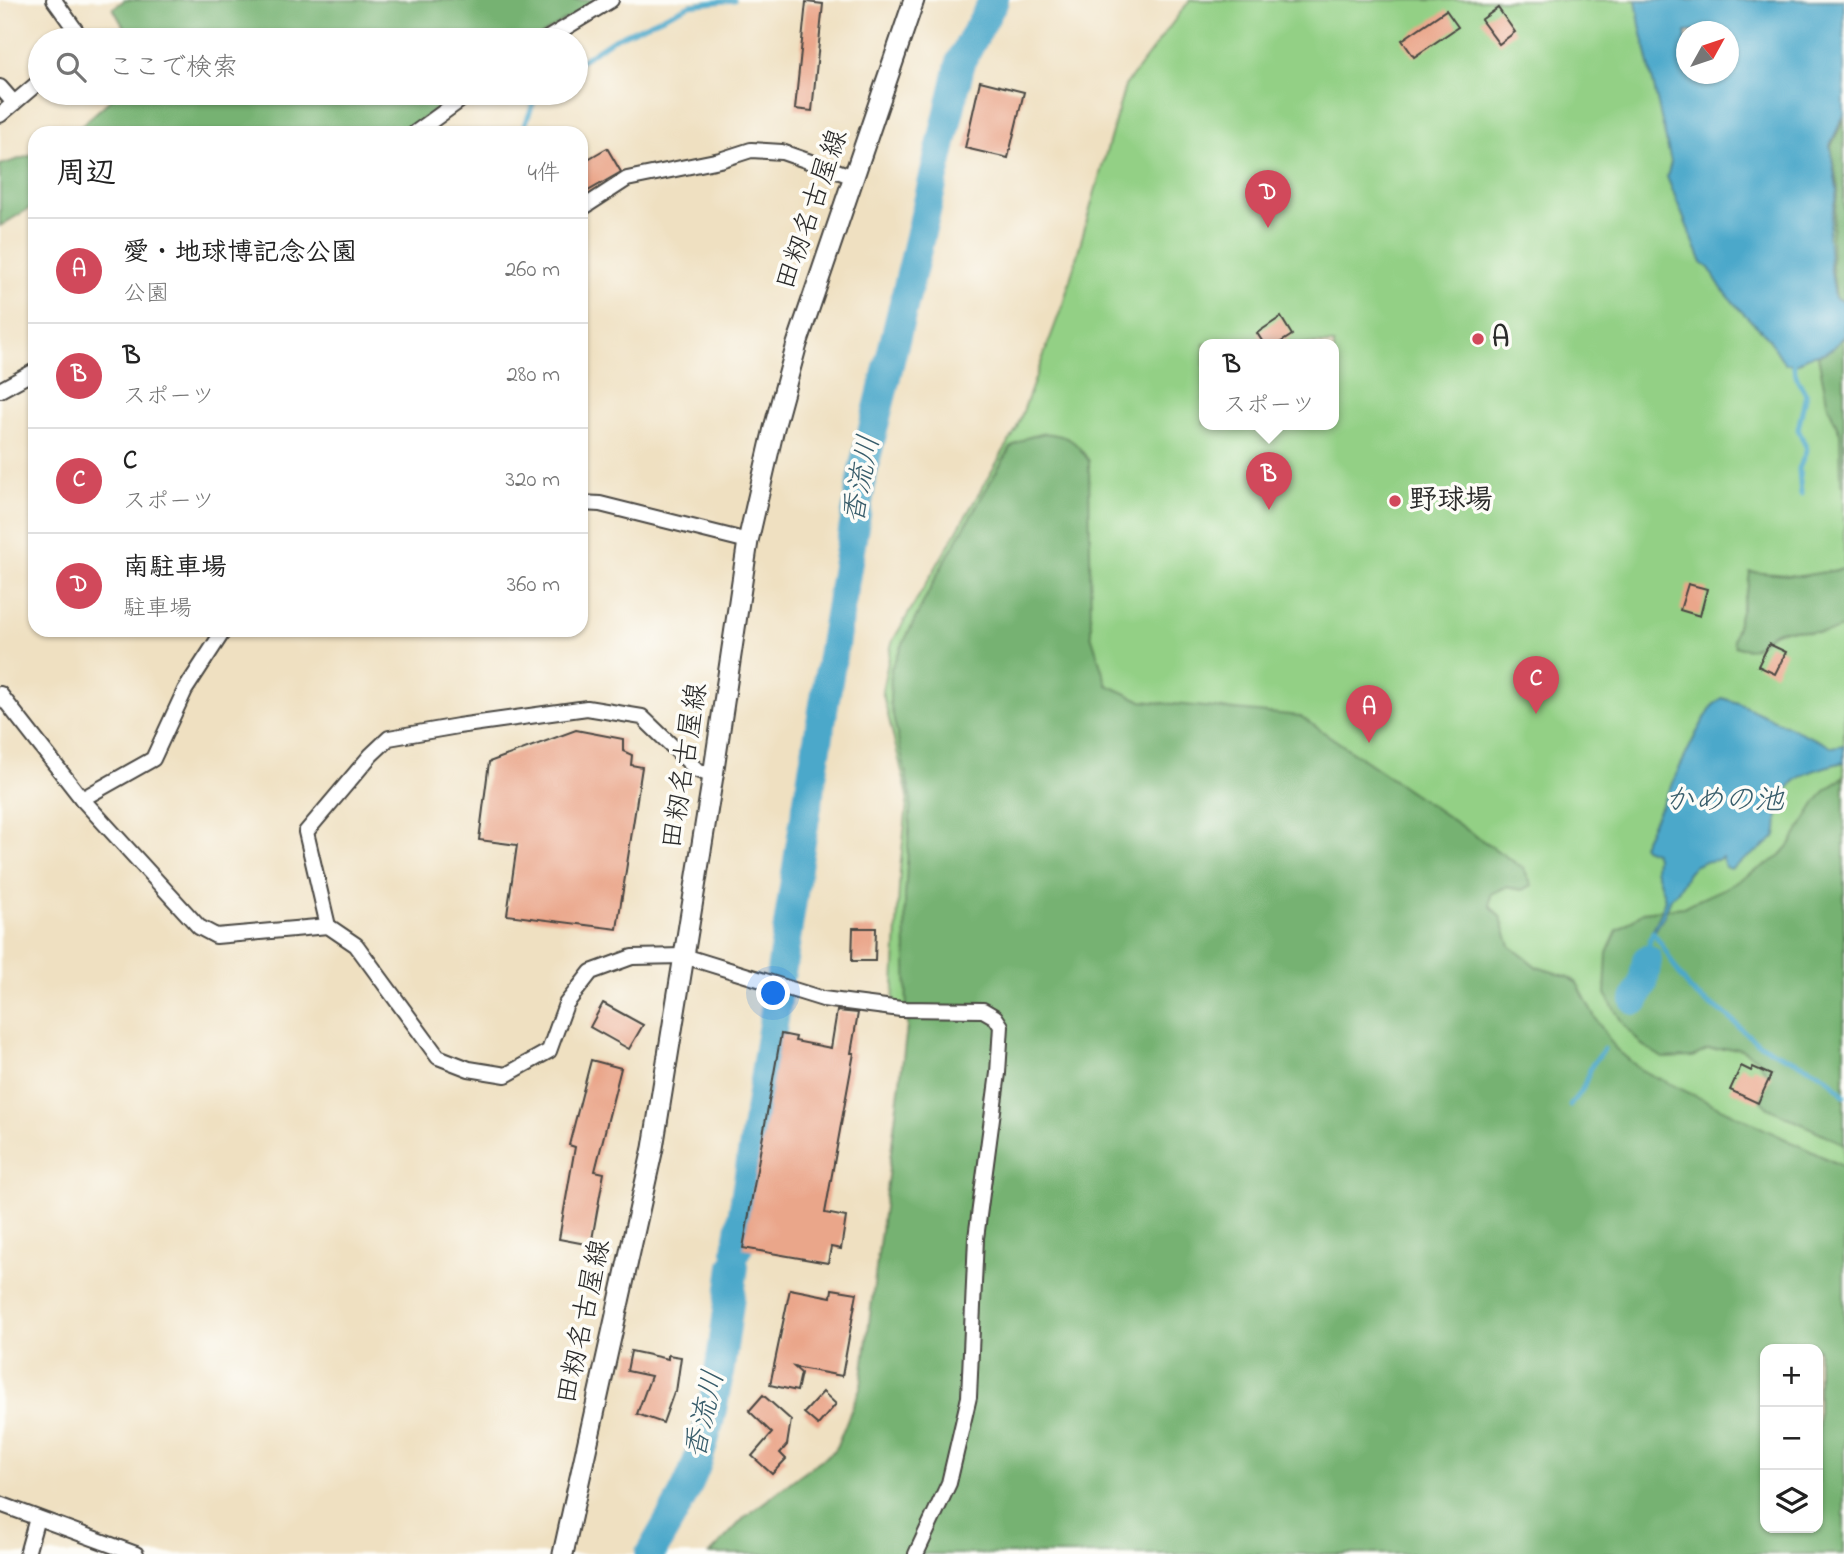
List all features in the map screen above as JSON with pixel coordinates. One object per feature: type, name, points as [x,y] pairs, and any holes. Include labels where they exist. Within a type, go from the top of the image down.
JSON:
[{"type":"main road","name":"田籾名古屋線","points":[[563,1554],[653,1148],[748,541],[797,344],[914,0]]},
{"type":"street","points":[[54,0],[74,28]]},
{"type":"street","points":[[565,28],[611,0]]},
{"type":"street","points":[[0,87],[14,103]]},
{"type":"street","points":[[0,115],[28,91]]},
{"type":"street","points":[[425,126],[454,105]]},
{"type":"street","points":[[588,204],[627,179],[720,160],[751,150],[782,152],[854,177]]},
{"type":"street","points":[[0,390],[28,375]]},
{"type":"street","points":[[588,503],[600,503],[748,541]]},
{"type":"street","points":[[82,799],[153,759],[185,690],[219,637]]},
{"type":"street","points":[[0,694],[82,799],[199,927],[216,936],[328,926],[356,945],[438,1058],[469,1069],[506,1075],[548,1051],[566,1004],[591,972],[632,957],[684,957],[823,999],[901,1009],[984,1010],[995,1017],[1001,1026],[998,1073],[976,1238],[969,1397],[949,1483],[916,1554]]},
{"type":"street","points":[[328,926],[306,832],[371,755],[389,738],[587,708],[642,717],[696,770],[713,776]]},
{"type":"street","points":[[0,1504],[115,1550],[136,1554]]},
{"type":"street","points":[[27,1554],[37,1518]]},
{"type":"green space","points":[[125,0],[598,0],[552,28],[124,28],[113,8]]},
{"type":"green space","points":[[1190,0],[1844,0],[1844,1554],[959,1554],[1082,1050],[893,1005],[900,870],[908,796],[882,691],[892,642],[1016,430],[1064,301],[1125,86]]},
{"type":"green space","points":[[104,105],[442,105],[413,126],[81,126]]},
{"type":"green space","points":[[1844,119],[1844,301],[1836,298],[1832,267],[1831,237],[1838,189],[1831,146]]},
{"type":"green space","points":[[28,156],[28,209],[0,226],[0,165]]},
{"type":"green space","points":[[1844,337],[1844,486],[1841,483],[1840,433],[1828,406],[1818,356],[1833,348]]},
{"type":"green space","points":[[1044,433],[1066,438],[1080,448],[1089,461],[1091,635],[1107,685],[1142,701],[1300,716],[1524,869],[1532,885],[1522,890],[1506,887],[1491,894],[1490,905],[1501,918],[1510,946],[1537,967],[1569,977],[1577,983],[1597,1021],[1616,1049],[1641,1070],[1844,1167],[1844,1554],[710,1554],[745,1517],[835,1450],[861,1386],[907,1027],[905,897],[911,798],[890,702],[891,668],[938,573],[1010,448],[1026,438]]},
{"type":"green space","points":[[1844,569],[1844,627],[1822,633],[1778,631],[1750,649],[1735,646],[1733,640],[1750,572],[1801,576]]},
{"type":"green space","points":[[1844,777],[1844,1144],[1768,1108],[1761,1101],[1765,1083],[1764,1069],[1756,1058],[1739,1048],[1707,1050],[1693,1057],[1663,1058],[1642,1045],[1624,1025],[1605,994],[1607,953],[1617,931],[1643,912],[1683,907],[1723,889],[1778,858],[1789,846],[1825,791]]},
{"type":"water","points":[[1636,0],[1844,0],[1844,115],[1830,145],[1837,190],[1828,235],[1835,298],[1844,302],[1844,336],[1833,348],[1806,357],[1799,363],[1785,364],[1767,336],[1741,311],[1722,289],[1709,268],[1702,263],[1667,177],[1671,162]]},
{"type":"water","name":"かめの池","points":[[1722,698],[1832,747],[1844,745],[1844,762],[1812,771],[1787,789],[1778,810],[1775,837],[1754,854],[1730,869],[1725,867],[1722,857],[1694,866],[1671,898],[1653,934],[1665,898],[1655,869],[1654,852],[1642,845],[1696,734],[1712,706]]},
{"type":"building","points":[[806,2],[823,4],[812,111],[795,109]]},
{"type":"building","points":[[1498,8],[1515,32],[1499,44],[1481,20]]},
{"type":"building","points":[[1446,10],[1458,27],[1414,57],[1402,40]]},
{"type":"building","points":[[980,81],[1024,92],[1008,158],[965,148]]},
{"type":"building","points":[[607,148],[621,172],[588,191],[588,159]]},
{"type":"building","points":[[1281,317],[1292,335],[1286,339],[1261,339],[1257,333]]},
{"type":"building","points":[[1688,584],[1707,589],[1700,616],[1680,610]]},
{"type":"building","points":[[1769,644],[1786,652],[1775,674],[1758,666]]},
{"type":"building","points":[[576,730],[623,739],[623,751],[632,755],[631,765],[642,767],[617,929],[507,915],[517,845],[479,840],[489,762]]},
{"type":"building","points":[[853,928],[876,928],[875,961],[852,961]]},
{"type":"building","points":[[603,1003],[643,1025],[629,1049],[590,1027]]},
{"type":"building","points":[[837,1011],[858,1013],[851,1053],[854,1053],[825,1213],[846,1217],[841,1249],[831,1247],[828,1263],[743,1248],[781,1034],[796,1037],[795,1041],[831,1048]]},
{"type":"building","points":[[591,1060],[621,1068],[595,1171],[604,1173],[591,1245],[559,1239],[575,1147],[569,1145]]},
{"type":"building","points":[[1741,1066],[1751,1071],[1753,1067],[1771,1075],[1758,1103],[1730,1090]]},
{"type":"building","points":[[790,1289],[831,1297],[832,1289],[857,1293],[842,1376],[794,1367],[801,1373],[797,1391],[770,1385]]},
{"type":"building","points":[[631,1351],[668,1359],[668,1355],[681,1357],[676,1392],[663,1423],[637,1414],[651,1376],[627,1371]]},
{"type":"building","points":[[823,1392],[836,1404],[818,1425],[804,1413]]},
{"type":"building","points":[[763,1395],[791,1420],[787,1445],[780,1453],[786,1459],[772,1474],[752,1456],[772,1433],[749,1411]]},
{"type":"waterway","points":[[588,56],[612,40],[690,5],[734,0]]},
{"type":"waterway","name":"香流川","points":[[781,972],[864,466],[961,61],[994,0]]},
{"type":"waterway","points":[[525,126],[533,105]]},
{"type":"waterway","points":[[1794,358],[1795,372],[1806,394],[1798,429],[1807,449],[1799,469],[1801,494]]},
{"type":"waterway","points":[[1653,932],[1695,994],[1726,1015],[1754,1040],[1825,1077],[1844,1096]]},
{"type":"waterway","points":[[1648,953],[1653,932]]},
{"type":"waterway","points":[[1635,1000],[1643,983],[1647,960]]},
{"type":"waterway","name":"香流川","points":[[737,1250],[777,999]]},
{"type":"waterway","points":[[1570,1105],[1582,1090],[1592,1065],[1604,1049]]},
{"type":"waterway","name":"香流川","points":[[650,1554],[689,1482],[706,1434],[721,1363],[734,1266]]},
{"type":"place","name":"南駐車場","points":[[1268,228]]},
{"type":"place","name":"A","points":[[1478,339]]},
{"type":"place","name":"野球場","points":[[1395,501]]},
{"type":"place","name":"B","points":[[1269,510]]},
{"type":"place","name":"C","points":[[1536,714]]},
{"type":"place","name":"愛・地球博記念公園","points":[[1369,743]]}]
